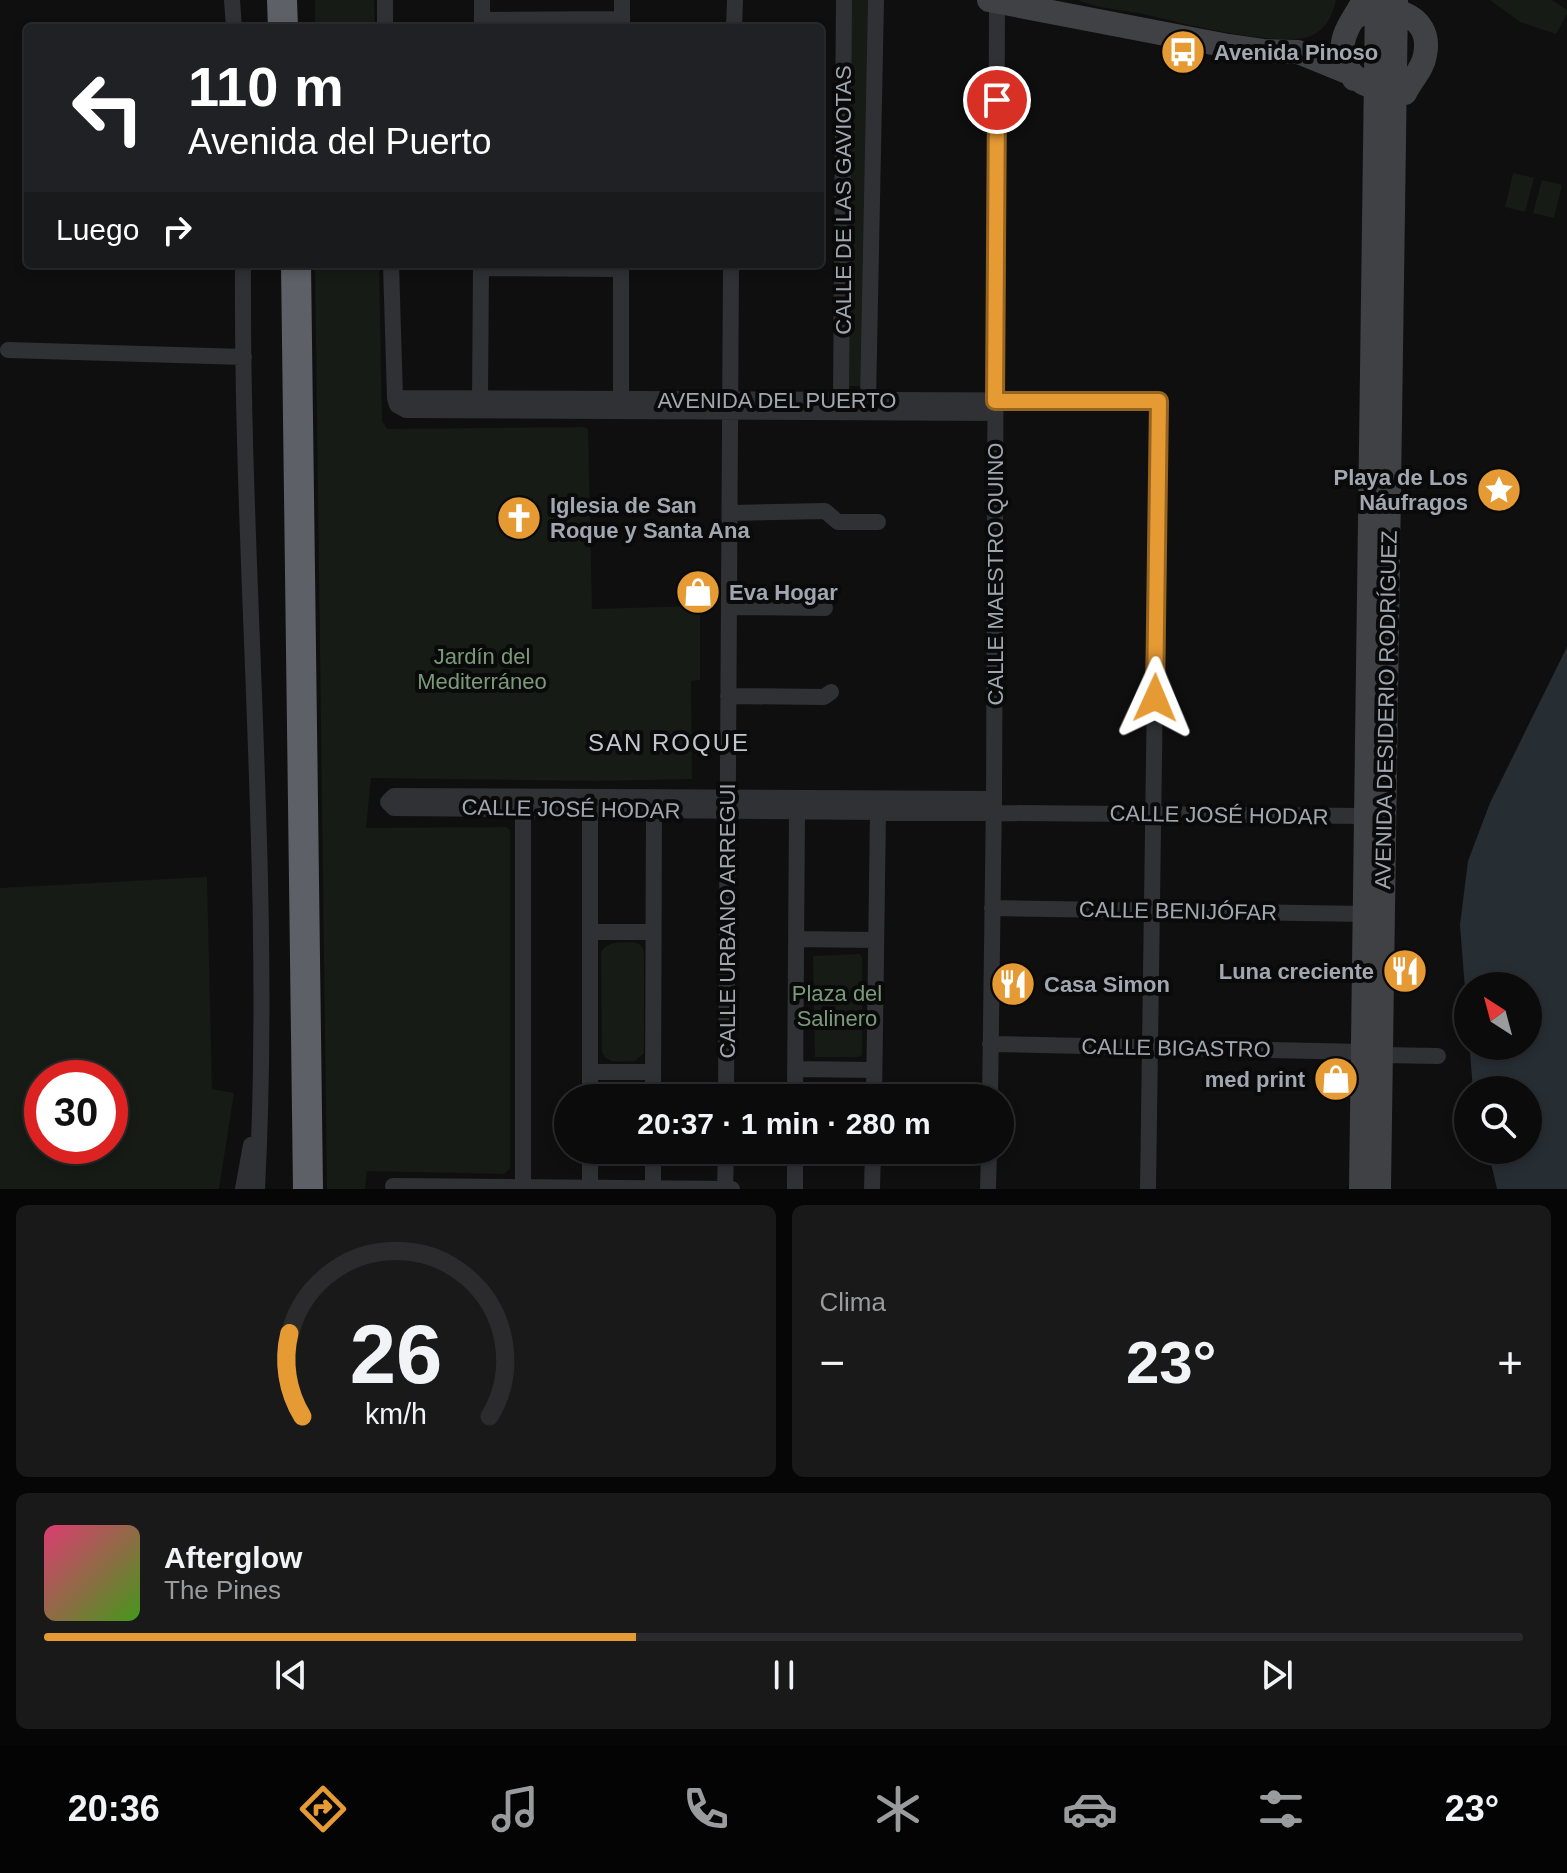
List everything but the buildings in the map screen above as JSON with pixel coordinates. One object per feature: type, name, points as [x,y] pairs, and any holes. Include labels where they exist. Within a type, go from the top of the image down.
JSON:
[{"type":"highway","points":[[282,0],[283,24]]},
{"type":"highway","points":[[293,0],[293,24]]},
{"type":"highway","points":[[296,268],[308,1189]]},
{"type":"street","points":[[232,0],[234,24]]},
{"type":"street","points":[[385,0],[385,24]]},
{"type":"street","points":[[482,0],[482,24],[622,24],[622,0]]},
{"type":"street","points":[[734,24],[735,0]]},
{"type":"street","name":"CALLE DE LAS GAVIOTAS","points":[[841,400],[844,0]]},
{"type":"street","name":"CALLE DE LAS GAVIOTAS","points":[[868,400],[876,0]]},
{"type":"street","points":[[993,1],[1060,7],[1228,46],[1298,52],[1352,74],[1363,83],[1394,85],[1418,71],[1426,53],[1424,34],[1415,18],[1373,8],[1327,41],[1298,52]]},
{"type":"street","name":"CALLE MAESTRO QUINO","points":[[990,1084],[994,806],[993,1]]},
{"type":"street","points":[[1373,8],[1344,34],[1343,55],[1352,74],[1385,116]]},
{"type":"street","points":[[1373,8],[1394,85],[1385,116]]},
{"type":"street","points":[[1385,116],[1394,85]]},
{"type":"street","name":"AVENIDA DESIDERIO RODRÍGUEZ","points":[[1379,1189],[1365,914],[1385,116]]},
{"type":"street","name":"AVENIDA DESIDERIO RODRÍGUEZ","points":[[1361,1189],[1372,1054],[1385,116]]},
{"type":"street","points":[[243,268],[260,874],[261,1092],[257,1189]]},
{"type":"street","points":[[391,268],[395,398]]},
{"type":"street","points":[[480,399],[481,268]]},
{"type":"street","points":[[621,268],[621,399]]},
{"type":"street","name":"CALLE URBANO ARREGUI","points":[[726,1084],[731,268]]},
{"type":"street","points":[[8,350],[244,357]]},
{"type":"street","name":"AVENIDA DEL PUERTO","points":[[395,398],[621,399],[730,406],[868,400],[995,407]]},
{"type":"street","name":"AVENIDA DEL PUERTO","points":[[395,398],[401,408],[411,411],[730,406],[995,407],[1159,401],[1153,814]]},
{"type":"street","points":[[730,513],[825,511],[838,522],[878,522]]},
{"type":"street","points":[[729,607],[825,608]]},
{"type":"street","points":[[728,696],[824,697],[831,692]]},
{"type":"street","name":"CALLE JOSÉ HODAR","points":[[994,806],[878,812],[797,811],[728,804],[654,810],[590,809],[523,803],[394,796],[388,802],[394,808],[523,803],[728,804],[994,806],[1153,814],[1366,816]]},
{"type":"street","points":[[523,803],[523,1188]]},
{"type":"street","points":[[590,809],[590,1084]]},
{"type":"street","points":[[653,1084],[654,810]]},
{"type":"street","points":[[795,1084],[797,811]]},
{"type":"street","points":[[874,1084],[878,812]]},
{"type":"street","points":[[1148,1189],[1153,814]]},
{"type":"street","name":"CALLE BENIJÓFAR","points":[[992,908],[1365,914]]},
{"type":"street","points":[[590,932],[653,932]]},
{"type":"street","points":[[796,939],[876,940]]},
{"type":"street","name":"CALLE BIGASTRO","points":[[990,1044],[1438,1056]]},
{"type":"street","points":[[795,1069],[874,1070]]},
{"type":"street","points":[[590,1072],[653,1072]]},
{"type":"street","points":[[243,1189],[261,1092]]},
{"type":"street","points":[[590,1164],[590,1188]]},
{"type":"street","points":[[653,1164],[653,1189]]},
{"type":"street","points":[[725,1189],[726,1164]]},
{"type":"street","points":[[795,1164],[795,1189]]},
{"type":"street","points":[[872,1189],[873,1164]]},
{"type":"street","points":[[988,1189],[989,1164]]},
{"type":"street","points":[[393,1186],[732,1189]]},
{"type":"green space","points":[[315,0],[374,0],[375,24],[315,24]]},
{"type":"green space","points":[[849,0],[868,0],[865,386],[847,386]]},
{"type":"green space","points":[[1077,0],[1336,0],[1329,20],[1318,32],[1299,39],[1279,39],[1204,28]]},
{"type":"green space","points":[[1490,0],[1552,0],[1567,10],[1567,14],[1556,34],[1520,22]]},
{"type":"green space","points":[[1513,173],[1534,178],[1525,212],[1505,207]]},
{"type":"green space","points":[[1542,180],[1562,185],[1554,218],[1533,213]]},
{"type":"green space","name":"Jardín del Mediterráneo","points":[[315,268],[379,268],[382,421],[387,429],[588,429],[592,609],[700,606],[700,680],[691,681],[692,779],[371,778],[366,828],[506,827],[510,830],[510,1168],[504,1174],[367,1171],[365,1189],[327,1189]]},
{"type":"green space","points":[[207,877],[212,1089],[234,1093],[219,1189],[0,1189],[0,888]]},
{"type":"green space","points":[[611,944],[640,944],[644,951],[644,1053],[635,1061],[616,1061],[607,1059],[602,1052],[601,953]]},
{"type":"green space","name":"Plaza del Salinero","points":[[860,954],[862,1055],[815,1057],[813,956]]},
{"type":"shaded area","points":[[1567,647],[1567,1189],[1497,1189],[1491,1164],[1542,1164],[1542,1076],[1472,1076],[1471,1060],[1542,1060],[1542,972],[1464,972],[1460,925],[1468,861],[1490,803]]},
{"type":"place","name":"Avenida Pinoso","points":[[1183,52]]},
{"type":"place","name":"Playa de Los Náufragos","points":[[1499,490]]},
{"type":"place","name":"Iglesia de San Roque y Santa Ana","points":[[519,518]]},
{"type":"place","name":"Eva Hogar","points":[[698,592]]},
{"type":"place","name":"Luna creciente","points":[[1405,971]]},
{"type":"place","name":"Casa Simon","points":[[1013,984]]},
{"type":"place","name":"med print","points":[[1336,1079]]},
{"type":"district","name":"SAN ROQUE","points":[[669,742]]},
{"type":"route","points":[[997,100],[995,401],[1159,401],[1155,698]]}]
